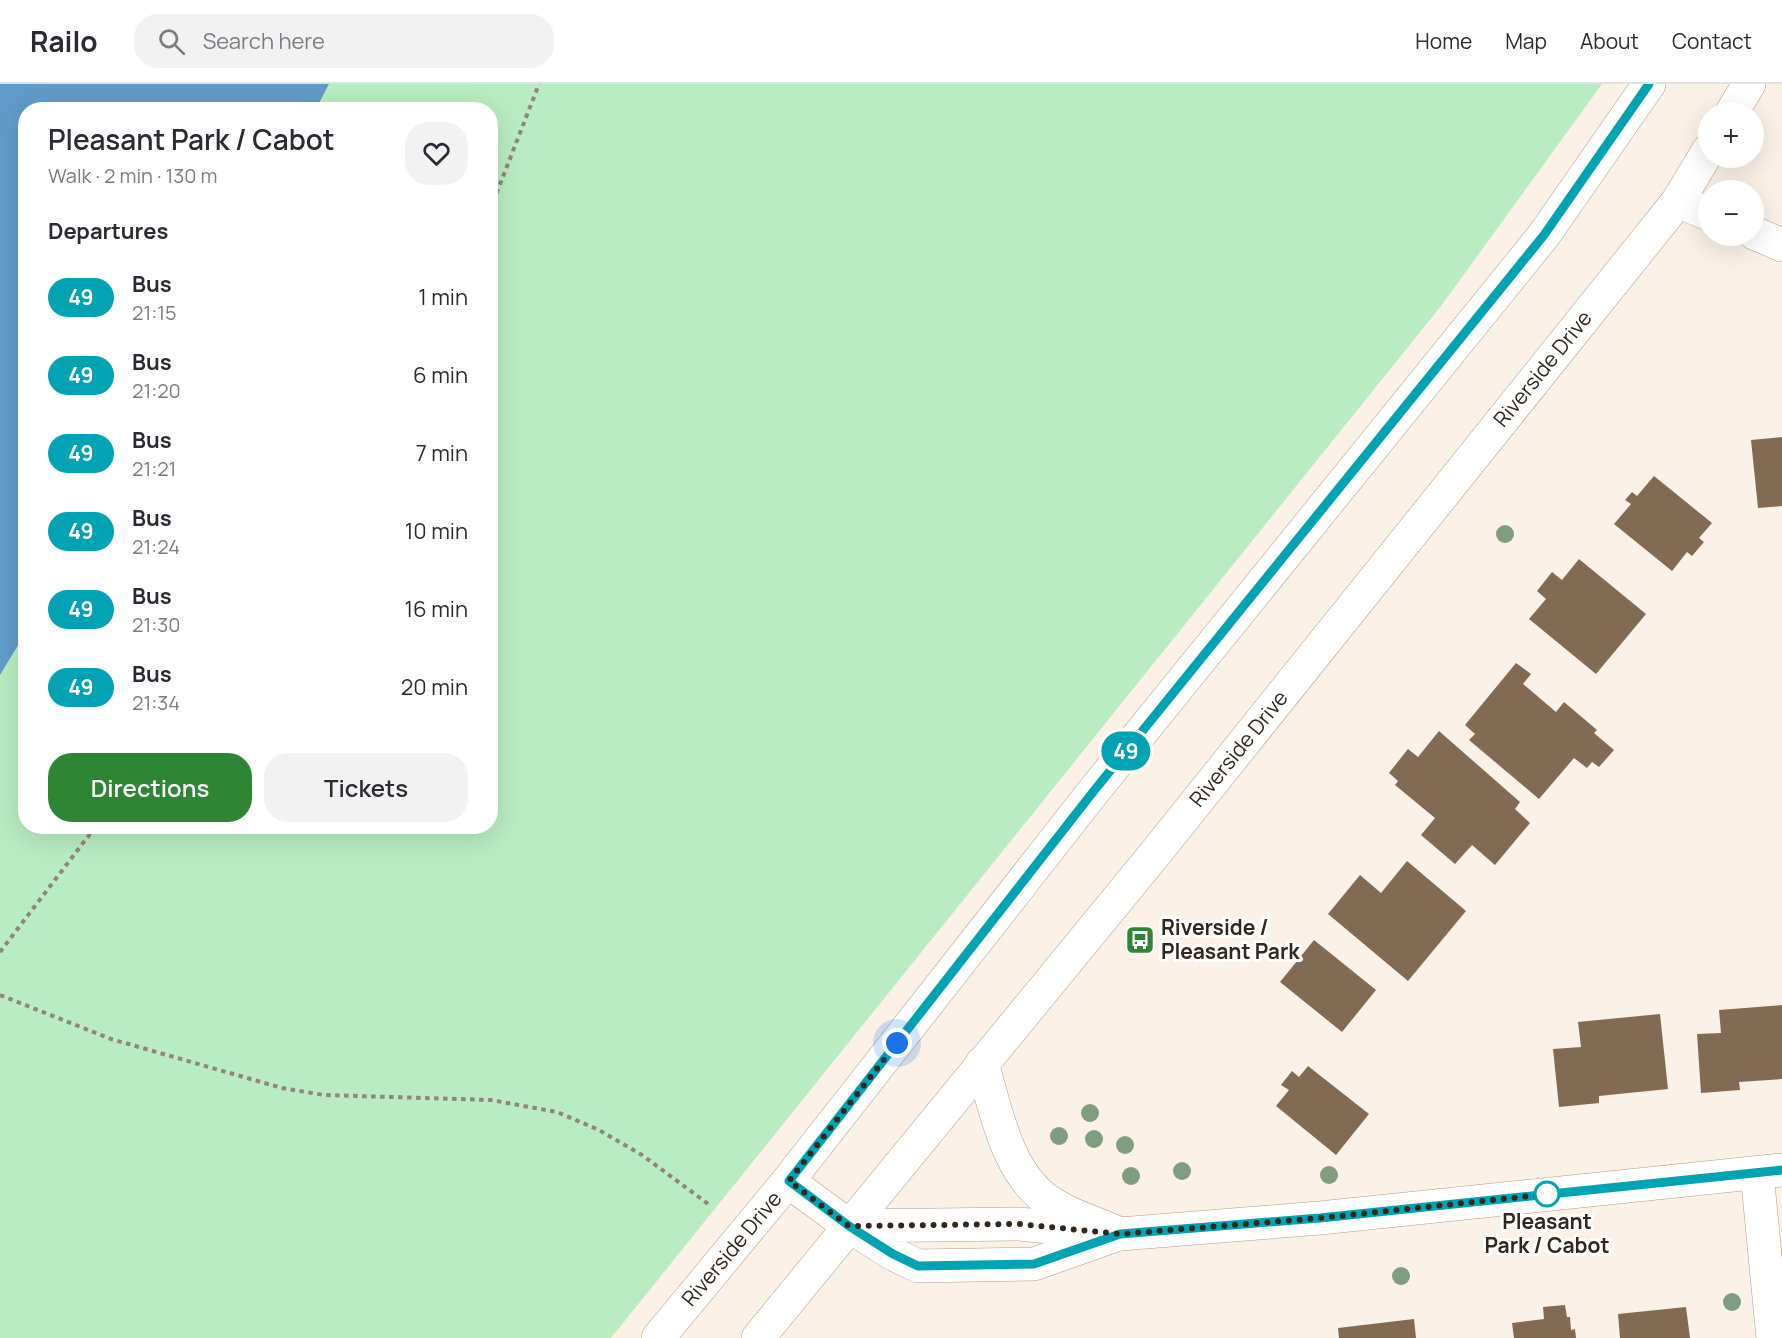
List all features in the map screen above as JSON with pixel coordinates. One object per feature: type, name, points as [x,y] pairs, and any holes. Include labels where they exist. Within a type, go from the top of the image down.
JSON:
[{"type":"main road","name":"Riverside Drive","points":[[658,1338],[789,1181],[1093,792],[1544,235],[1649,84]]},
{"type":"main road","points":[[1738,102],[1749,84]]},
{"type":"main road","name":"Riverside Drive","points":[[758,1338],[1158,850],[1678,201],[1698,168]]},
{"type":"main road","points":[[1678,201],[1698,210]]},
{"type":"main road","points":[[1764,237],[1782,245]]},
{"type":"main road","points":[[982,1063],[1000,1123],[1018,1168],[1025,1177],[1052,1204],[1120,1234]]},
{"type":"main road","points":[[789,1181],[849,1226],[1019,1224],[1120,1234],[1320,1218],[1770,1172],[1773,1338]]},
{"type":"path","points":[[498,189],[539,84]]},
{"type":"path","points":[[0,952],[90,834]]},
{"type":"path","points":[[0,995],[111,1039],[282,1088],[324,1095],[491,1100],[557,1112],[599,1130],[642,1155],[711,1206]]},
{"type":"green space","points":[[329,84],[1602,84],[1441,306],[611,1338],[0,1338],[0,675],[18,644],[18,834],[498,834],[498,102],[320,102]]},
{"type":"water","points":[[0,84],[329,84],[320,102],[18,102],[18,645],[0,675]]},
{"type":"building","points":[[1782,437],[1782,506],[1758,508],[1751,440]]},
{"type":"building","points":[[1654,476],[1712,523],[1699,538],[1704,542],[1692,556],[1687,552],[1672,571],[1614,524],[1631,504],[1625,500],[1632,492],[1637,496]]},
{"type":"building","points":[[1579,559],[1646,614],[1596,674],[1529,619],[1546,599],[1537,591],[1552,572],[1562,580]]},
{"type":"building","points":[[1516,663],[1531,674],[1523,684],[1556,712],[1564,702],[1597,730],[1594,733],[1614,750],[1599,767],[1592,762],[1587,768],[1574,758],[1539,799],[1469,740],[1475,734],[1465,725]]},
{"type":"building","points":[[1439,731],[1520,802],[1515,809],[1530,823],[1495,865],[1472,845],[1455,864],[1421,835],[1435,818],[1395,785],[1398,781],[1389,773],[1408,749],[1418,757]]},
{"type":"building","points":[[1407,861],[1466,911],[1408,981],[1328,914],[1360,875],[1381,893]]},
{"type":"building","points":[[1314,940],[1376,990],[1342,1032],[1280,982]]},
{"type":"building","points":[[1782,1005],[1782,1079],[1739,1082],[1740,1090],[1701,1093],[1697,1034],[1721,1033],[1719,1010]]},
{"type":"building","points":[[1660,1014],[1668,1089],[1599,1096],[1599,1103],[1559,1107],[1553,1049],[1581,1047],[1578,1022]]},
{"type":"building","points":[[1308,1066],[1369,1114],[1336,1155],[1276,1106],[1289,1090],[1281,1085],[1292,1071],[1299,1077]]},
{"type":"building","points":[[1565,1305],[1567,1317],[1570,1317],[1571,1330],[1575,1329],[1576,1338],[1514,1338],[1512,1323],[1544,1319],[1543,1307]]},
{"type":"building","points":[[1686,1307],[1690,1338],[1620,1338],[1618,1314]]},
{"type":"building","points":[[1414,1319],[1416,1338],[1339,1338],[1338,1328]]},
{"type":"bus line","name":"49","points":[[1649,84],[1544,235],[1093,792],[789,1181],[849,1226],[893,1254],[918,1266],[1034,1264],[1120,1234],[1320,1218],[1782,1170]]},
{"type":"place","name":"Riverside / Pleasant Park","points":[[1140,940]]},
{"type":"place","name":"Pleasant Park / Cabot","points":[[1547,1194]]},
{"type":"route","points":[[897,1043],[789,1181],[849,1226],[1019,1224],[1120,1234],[1320,1218],[1550,1194],[1547,1194]]}]
